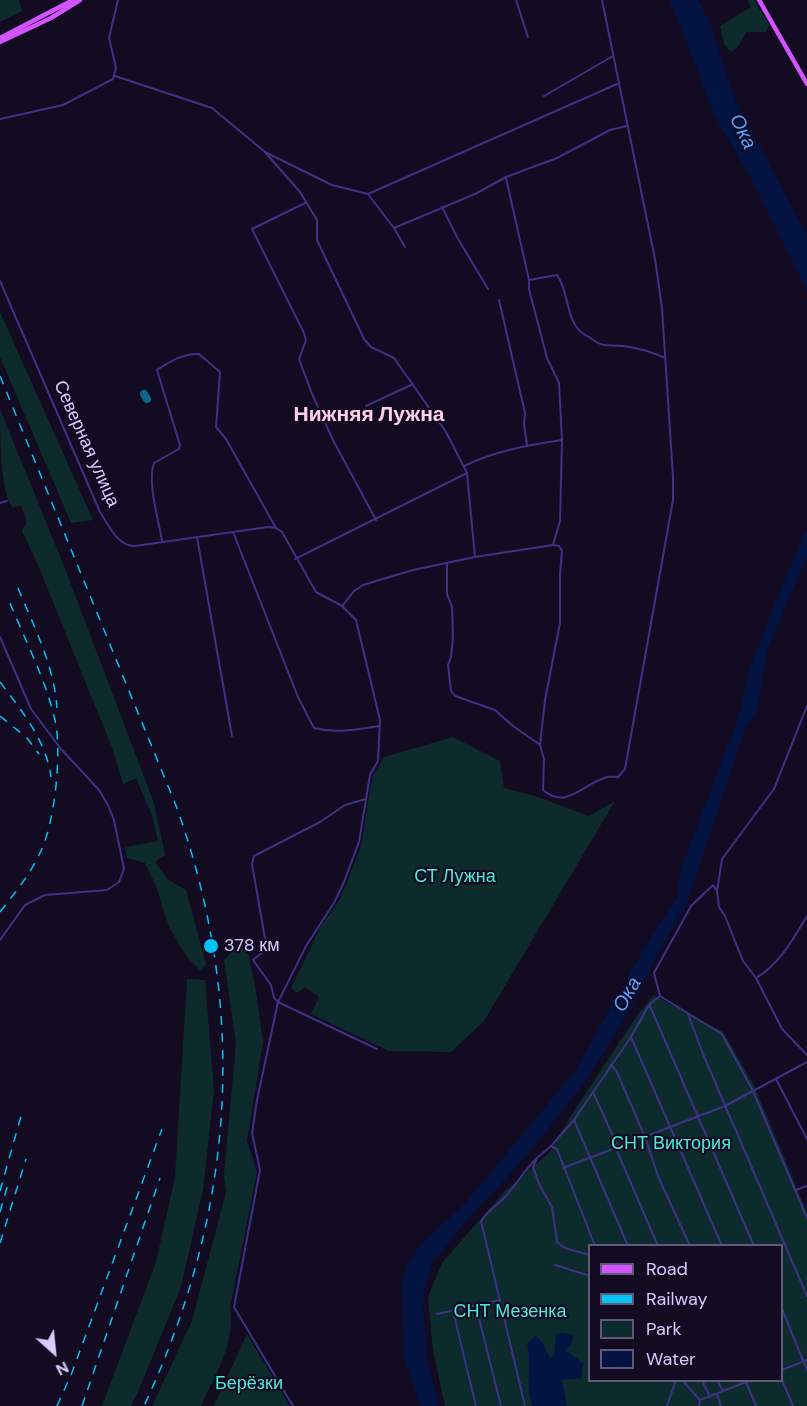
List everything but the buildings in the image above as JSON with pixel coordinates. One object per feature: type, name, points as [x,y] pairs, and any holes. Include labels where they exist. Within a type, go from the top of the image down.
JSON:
[{"type":"main road","points":[[0,40],[72,0]]},
{"type":"main road","points":[[0,40],[51,18],[80,0]]},
{"type":"main road","points":[[759,0],[807,84]]},
{"type":"street","points":[[0,119],[63,105],[106,84],[115,76],[116,68],[109,38],[118,0]]},
{"type":"street","points":[[516,0],[528,37]]},
{"type":"street","points":[[342,606],[354,591],[363,585],[413,570],[475,557],[559,546],[562,551],[560,623],[544,700],[540,745],[544,759],[543,790],[562,798],[569,798],[602,778],[618,777],[625,769],[673,500],[673,477],[665,358],[655,259],[602,0]]},
{"type":"street","points":[[544,96],[613,56]]},
{"type":"street","points":[[115,76],[212,108],[265,152],[300,192],[316,220],[317,240],[364,339],[371,346],[394,358],[446,432],[464,466],[467,473],[475,557]]},
{"type":"street","points":[[265,152],[332,185],[368,194],[618,84]]},
{"type":"street","points":[[394,228],[475,194],[506,177],[546,163],[610,130],[627,126]]},
{"type":"street","points":[[506,177],[529,280],[529,289],[547,358],[559,383],[562,440],[560,521],[553,545]]},
{"type":"street","points":[[368,194],[394,228],[405,247]]},
{"type":"street","points":[[305,203],[252,229],[304,333],[306,340],[299,359],[312,394],[333,440],[376,519]]},
{"type":"street","points":[[442,207],[488,289]]},
{"type":"street","points":[[529,280],[556,275],[560,279],[573,319],[581,332],[597,344],[652,351],[665,358]]},
{"type":"street","name":"Северная улица","points":[[0,281],[100,512],[124,545],[135,546],[268,527],[276,528]]},
{"type":"street","points":[[499,300],[525,413],[527,445]]},
{"type":"street","points":[[162,541],[152,468],[154,463],[179,449],[180,445],[157,370],[173,360],[194,353],[199,354],[220,372],[216,427],[226,439],[276,528],[282,532],[295,559],[316,592],[342,606],[356,620],[380,726],[378,761],[370,775],[359,842],[334,903],[306,946],[278,1002],[252,1133],[260,1170],[234,1306],[293,1406]]},
{"type":"street","points":[[366,406],[413,384]]},
{"type":"street","points":[[464,466],[484,456],[527,445],[562,440]]},
{"type":"street","points":[[295,559],[467,473]]},
{"type":"street","points":[[0,503],[7,501]]},
{"type":"street","points":[[233,532],[298,697],[314,728],[339,732],[380,726]]},
{"type":"street","points":[[197,537],[232,736]]},
{"type":"street","points":[[447,563],[447,594],[452,607],[451,657],[448,665],[451,691],[455,696],[495,710],[540,745]]},
{"type":"street","points":[[0,637],[31,709],[61,749],[99,790],[108,805],[114,820],[124,869],[119,882],[107,890],[45,896],[25,905],[0,940]]},
{"type":"street","points":[[807,706],[774,789],[722,859],[716,899],[743,961],[756,978],[769,1007],[782,1029],[807,1055]]},
{"type":"street","points":[[366,799],[345,806],[320,822],[254,856],[252,864],[266,944],[263,952],[252,960],[271,985],[274,998],[278,1002],[377,1049]]},
{"type":"street","points":[[717,891],[713,885],[691,906],[654,973],[660,996],[722,1034],[753,1091],[807,1218]]},
{"type":"street","points":[[756,978],[774,964],[796,937],[807,916]]},
{"type":"street","points":[[525,1406],[481,1221],[488,1209],[504,1199],[529,1165],[551,1146],[574,1120],[631,1037],[649,1005],[660,996]]},
{"type":"street","points":[[649,1005],[754,1244]]},
{"type":"street","points":[[688,1014],[807,1296]]},
{"type":"street","points":[[631,1037],[722,1244]]},
{"type":"street","points":[[563,1168],[725,1106],[807,1062]]},
{"type":"street","points":[[611,1065],[616,1070],[645,1137],[658,1176],[690,1244]]},
{"type":"street","points":[[776,1079],[807,1139]]},
{"type":"street","points":[[593,1092],[658,1244]]},
{"type":"street","points":[[574,1120],[628,1244]]},
{"type":"street","points":[[551,1146],[557,1149],[595,1244]]},
{"type":"street","points":[[537,1158],[533,1167],[538,1184],[552,1207],[557,1242],[565,1248],[588,1254]]},
{"type":"street","points":[[796,1190],[807,1186]]},
{"type":"street","points":[[555,1265],[588,1275]]},
{"type":"street","points":[[437,1314],[500,1300]]},
{"type":"street","points":[[476,1306],[501,1406]]},
{"type":"street","points":[[453,1311],[476,1406]]},
{"type":"street","points":[[783,1311],[805,1360],[807,1370]]},
{"type":"street","points":[[783,1370],[805,1360]]},
{"type":"street","points":[[667,1406],[675,1382]]},
{"type":"street","points":[[684,1382],[700,1400]]},
{"type":"street","points":[[703,1382],[710,1397]]},
{"type":"street","points":[[718,1382],[723,1392]]},
{"type":"street","points":[[783,1382],[793,1406]]},
{"type":"street","points":[[700,1400],[746,1383],[756,1406]]},
{"type":"street","points":[[717,1394],[721,1406]]},
{"type":"street","points":[[699,1406],[700,1400]]},
{"type":"green space","points":[[0,0],[19,0],[22,11],[0,22]]},
{"type":"green space","points":[[748,0],[754,0],[769,25],[766,32],[746,32],[738,47],[731,52],[724,44],[720,26],[751,7]]},
{"type":"green space","points":[[0,312],[93,520],[71,523],[0,357]]},
{"type":"green space","points":[[0,409],[64,566],[154,803],[165,855],[155,862],[167,879],[186,890],[206,964],[201,971],[187,957],[169,927],[156,886],[145,863],[127,858],[125,847],[158,841],[152,816],[136,778],[123,784],[113,750],[22,531],[27,522],[21,505],[13,508],[9,501],[3,477]]},
{"type":"green space","name":"СТ Лужна","points":[[453,737],[500,761],[504,788],[538,797],[589,816],[615,801],[484,1021],[451,1052],[389,1051],[311,1014],[319,997],[305,987],[297,993],[291,988],[321,926],[340,899],[348,880],[361,846],[372,777],[384,757]]},
{"type":"green space","points":[[245,939],[255,985],[263,1042],[247,1141],[257,1172],[230,1308],[230,1333],[218,1371],[201,1406],[152,1406],[192,1321],[226,1192],[224,1174],[236,1043],[224,960]]},
{"type":"green space","points":[[187,979],[205,980],[214,1090],[203,1190],[181,1287],[138,1392],[131,1406],[102,1406],[156,1262],[175,1177]]},
{"type":"green space","points":[[654,995],[723,1032],[753,1083],[807,1212],[807,1406],[445,1406],[433,1350],[428,1297],[442,1263],[505,1191],[550,1152],[570,1117],[640,1011]]},
{"type":"green space","name":"Берёзки","points":[[247,1334],[290,1406],[214,1406]]},
{"type":"water","name":"Ока","points":[[669,0],[698,0],[709,20],[735,100],[807,235],[807,291],[747,171],[714,115]]},
{"type":"water","name":"Ока","points":[[807,529],[807,557],[768,648],[756,715],[746,725],[687,904],[660,950],[633,1005],[586,1081],[526,1157],[468,1219],[433,1262],[425,1287],[423,1307],[427,1359],[439,1406],[420,1406],[404,1357],[402,1282],[408,1264],[418,1248],[467,1201],[575,1071],[649,940],[677,898],[681,869],[740,713],[749,670]]},
{"type":"water","points":[[556,1334],[573,1335],[572,1343],[566,1351],[583,1363],[581,1378],[562,1380],[567,1406],[532,1406],[527,1343],[536,1336],[543,1343],[550,1358],[554,1355]]},
{"type":"taxiway","points":[[144,394],[147,399]]},
{"type":"railway","points":[[0,376],[177,808],[200,884],[215,960],[222,1035],[222,1110],[213,1185],[198,1259],[174,1333],[144,1406]]},
{"type":"railway","points":[[18,588],[48,661],[57,708]]},
{"type":"railway","points":[[0,912],[31,870],[45,842],[56,787],[58,747],[57,730],[50,701],[7,596]]},
{"type":"railway","points":[[0,682],[38,738],[51,777]]},
{"type":"railway","points":[[0,716],[27,738],[39,754]]},
{"type":"railway","points":[[0,1191],[23,1109]]},
{"type":"railway","points":[[57,1406],[71,1375],[162,1129]]},
{"type":"railway","points":[[0,1243],[26,1159]]},
{"type":"railway","points":[[82,1406],[160,1178]]},
{"type":"railway","points":[[0,1212],[8,1184]]},
{"type":"place","name":"378 км","points":[[211,946]]},
{"type":"district","name":"Нижняя Лужна","points":[[369,415]]},
{"type":"park label","name":"СНТ Виктория","points":[[671,1144]]},
{"type":"park label","name":"СНТ Мезенка","points":[[510,1312]]}]
